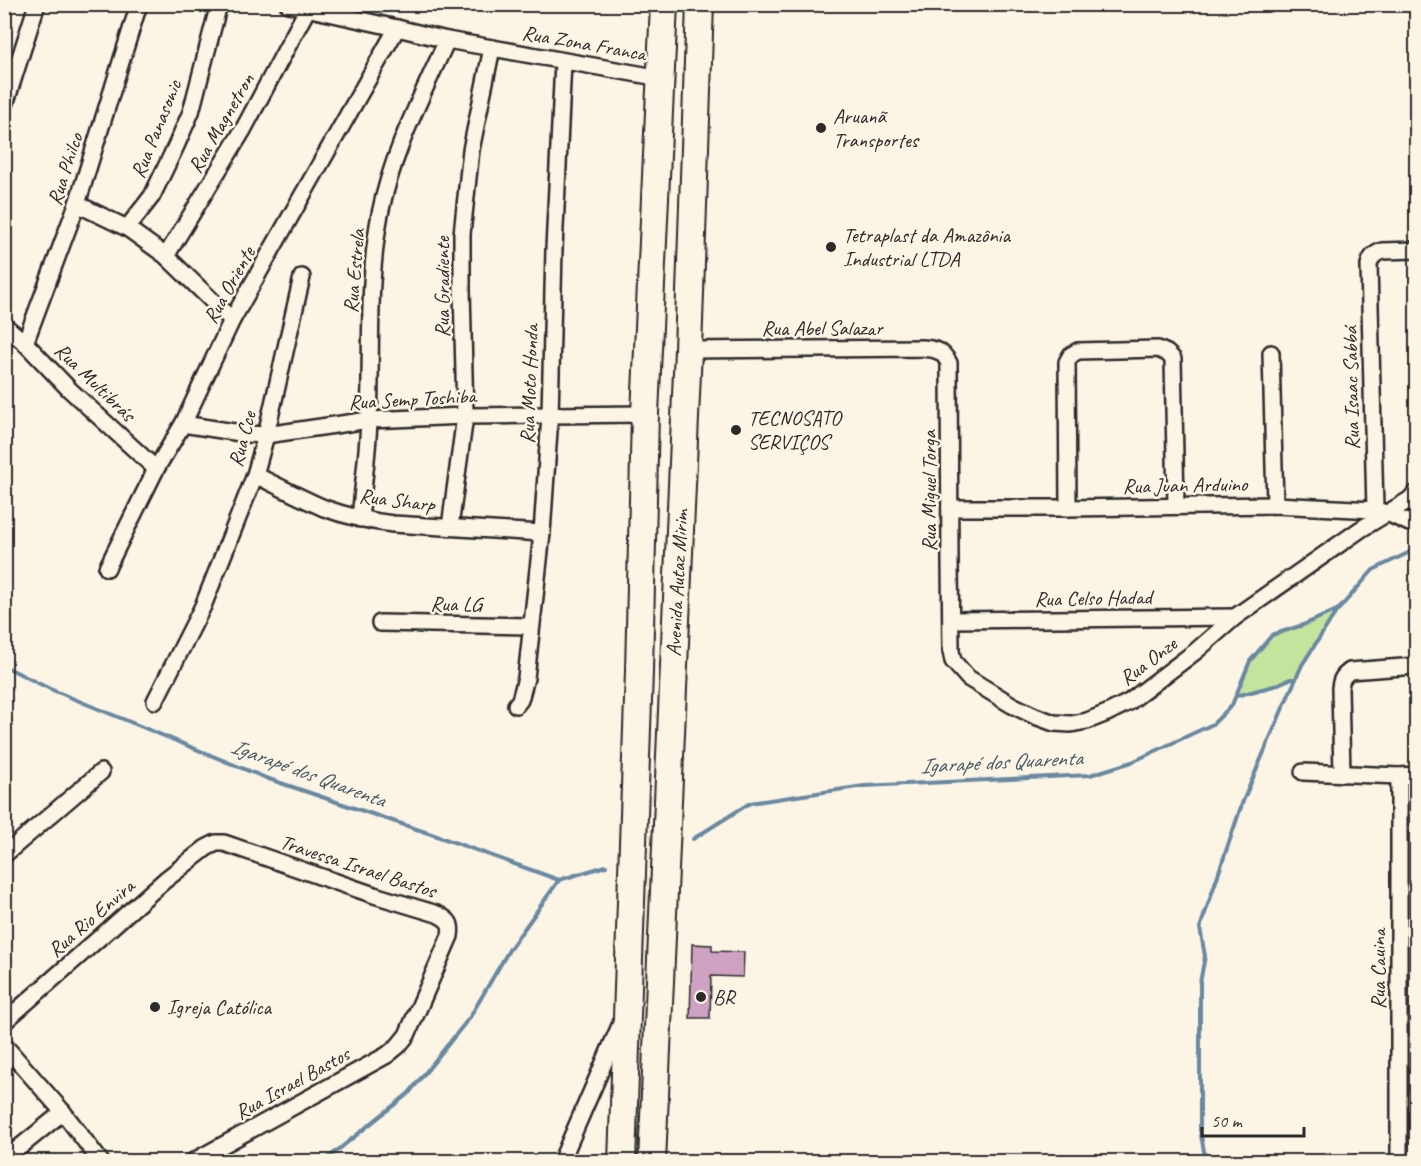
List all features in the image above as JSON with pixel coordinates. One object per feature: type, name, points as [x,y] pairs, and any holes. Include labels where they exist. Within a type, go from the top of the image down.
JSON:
[{"type":"main road","name":"Avenida Autaz Mirim","points":[[622,1161],[639,671],[645,414],[664,4]]},
{"type":"main road","name":"Avenida Autaz Mirim","points":[[652,1161],[688,350],[700,4]]},
{"type":"main road","points":[[639,671],[673,672]]},
{"type":"street","points":[[4,108],[38,4]]},
{"type":"street","name":"Rua Philco","points":[[25,343],[77,204],[139,4]]},
{"type":"street","name":"Rua Panasonic","points":[[127,228],[152,196],[190,112],[219,4]]},
{"type":"street","name":"Rua Zona Franca","points":[[288,4],[447,40],[661,78]]},
{"type":"street","name":"Rua Magnetron","points":[[166,256],[243,130],[308,8]]},
{"type":"street","name":"Rua Oriente","points":[[107,568],[156,470],[183,424],[232,320],[397,28]]},
{"type":"street","name":"Rua Estrela","points":[[360,519],[369,420],[372,273],[380,214],[403,139],[447,40]]},
{"type":"street","name":"Rua Gradiente","points":[[450,527],[465,416],[462,234],[471,150],[492,48]]},
{"type":"street","name":"Rua Moto Honda","points":[[516,705],[520,700],[526,678],[542,533],[550,416],[554,249],[563,62]]},
{"type":"street","points":[[77,204],[127,228],[166,256],[232,320]]},
{"type":"street","name":"Rua Isaac Sabbá","points":[[1381,511],[1370,265],[1371,258],[1382,251],[1416,250]]},
{"type":"street","name":"Rua Cce","points":[[155,701],[203,606],[255,475],[302,277]]},
{"type":"street","name":"Rua Multibrás","points":[[4,325],[156,470]]},
{"type":"street","name":"Rua Abel Salazar","points":[[688,350],[930,349],[940,351],[949,363]]},
{"type":"street","points":[[1068,508],[1067,362],[1071,355],[1078,351],[1101,350],[1158,349],[1167,352],[1173,359],[1176,506]]},
{"type":"street","points":[[1270,353],[1275,505]]},
{"type":"street","name":"Rua Miguel Torga","points":[[949,363],[951,620]]},
{"type":"street","name":"Rua Semp Toshiba","points":[[183,424],[266,435],[369,420],[465,416],[645,414]]},
{"type":"street","name":"Rua Sharp","points":[[255,475],[323,507],[360,519],[393,524],[542,533]]},
{"type":"street","name":"Rua Onze","points":[[951,620],[953,661],[968,678],[1012,705],[1054,723],[1071,724],[1088,721],[1129,702],[1196,651],[1235,617],[1381,511],[1409,500],[1416,493]]},
{"type":"street","name":"Rua Juan Arduino","points":[[950,508],[1275,505],[1381,511],[1416,526]]},
{"type":"street","name":"Rua Celso Hadad","points":[[951,620],[1235,617]]},
{"type":"street","name":"Rua LG","points":[[380,623],[531,626]]},
{"type":"street","points":[[1342,774],[1340,688],[1343,675],[1350,670],[1416,666]]},
{"type":"street","points":[[4,855],[101,772]]},
{"type":"street","points":[[1303,772],[1416,775]]},
{"type":"street","name":"Rua Cauina","points":[[1399,776],[1399,1161]]},
{"type":"street","name":"Travessa Israel Bastos","points":[[206,848],[216,843],[224,843],[445,918],[450,923],[450,936],[407,1035]]},
{"type":"street","name":"Rua Rio Envira","points":[[4,1022],[165,880],[206,848]]},
{"type":"street","points":[[561,1161],[627,1008]]},
{"type":"street","name":"Rua Israel Bastos","points":[[192,1161],[387,1055],[407,1035]]},
{"type":"street","points":[[4,1045],[63,1112],[101,1161]]},
{"type":"street","points":[[4,1160],[63,1112]]},
{"type":"green space","points":[[1339,609],[1302,665],[1296,679],[1235,696],[1250,661],[1272,635],[1303,625]]},
{"type":"building","name":"BR","points":[[692,944],[712,945],[712,951],[744,952],[743,977],[711,976],[710,1018],[690,1018]]},
{"type":"waterway","name":"Igarapé dos Quarenta","points":[[693,839],[750,803],[864,786],[1090,775],[1132,762],[1213,724],[1232,705],[1250,661],[1272,635],[1303,625],[1339,609],[1373,570],[1416,549]]},
{"type":"waterway","points":[[1206,1162],[1200,1130],[1200,983],[1205,956],[1200,928],[1243,801],[1282,710],[1302,665],[1338,609]]},
{"type":"waterway","name":"Igarapé dos Quarenta","points":[[4,666],[50,689],[266,778],[559,880],[606,866]]},
{"type":"waterway","points":[[1236,696],[1296,679]]},
{"type":"waterway","points":[[323,1162],[409,1093],[470,1017],[509,950],[559,880]]},
{"type":"place","name":"Aruanã Transportes","points":[[821,128]]},
{"type":"place","name":"Tetraplast da Amazônia Industrial LTDA","points":[[831,247]]},
{"type":"place","name":"TECNOSATO SERVIÇOS","points":[[736,430]]},
{"type":"place","name":"BR","points":[[701,997]]},
{"type":"place","name":"Igreja Católica","points":[[155,1007]]}]
